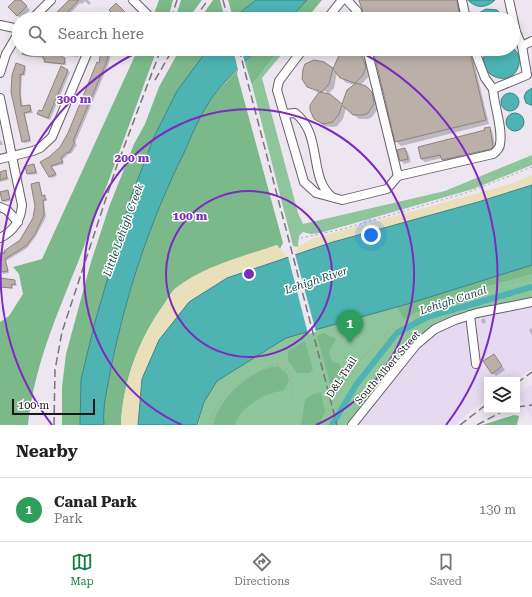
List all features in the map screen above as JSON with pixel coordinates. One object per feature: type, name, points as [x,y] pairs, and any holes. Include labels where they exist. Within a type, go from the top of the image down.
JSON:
[{"type":"street","points":[[39,12],[51,0]]},
{"type":"street","points":[[133,0],[142,12]]},
{"type":"street","points":[[333,12],[342,0]]},
{"type":"street","points":[[347,0],[357,12]]},
{"type":"street","points":[[462,0],[465,12]]},
{"type":"street","points":[[509,0],[512,12]]},
{"type":"street","points":[[0,25],[12,28]]},
{"type":"street","points":[[493,89],[530,76],[520,41]]},
{"type":"street","points":[[522,46],[532,41]]},
{"type":"street","points":[[0,73],[6,54],[12,44]]},
{"type":"street","points":[[0,159],[33,151],[52,137],[86,56]]},
{"type":"street","points":[[298,56],[279,81],[277,90],[304,182],[316,193],[342,200],[387,189],[393,184],[398,176],[493,154],[498,150],[500,135],[493,89],[485,78],[477,56]]},
{"type":"street","points":[[369,56],[398,176]]},
{"type":"street","points":[[0,98],[22,198],[22,211],[18,222],[8,234],[0,238]]},
{"type":"street","points":[[284,114],[290,112],[295,113],[305,123],[311,135],[323,188],[333,198]]},
{"type":"street","points":[[0,207],[7,210],[18,222]]},
{"type":"street","name":"South Albert Street","points":[[352,425],[416,345],[435,329],[470,315],[532,302]]},
{"type":"street","points":[[470,315],[476,364]]},
{"type":"path","points":[[306,12],[316,0]]},
{"type":"path","points":[[301,238],[343,229],[455,197],[532,167]]},
{"type":"path","name":"D&L Trail","points":[[322,425],[327,412],[354,368],[385,333],[402,321],[433,305],[465,294],[532,278]]},
{"type":"path","points":[[209,425],[212,415],[225,394],[233,387],[271,365],[282,365],[287,371],[293,382],[292,396]]},
{"type":"shaded area","points":[[532,305],[532,369],[520,377],[484,377],[484,401],[455,425],[356,425],[416,348],[432,335],[463,320]]},
{"type":"shaded area","points":[[532,385],[532,419],[520,398],[520,394]]},
{"type":"green space","points":[[159,0],[173,0],[170,12],[155,12]]},
{"type":"green space","points":[[181,0],[202,0],[193,12],[177,12]]},
{"type":"green space","points":[[213,0],[220,0],[223,12],[205,12]]},
{"type":"green space","points":[[228,0],[256,0],[241,12],[231,12]]},
{"type":"green space","points":[[307,0],[322,0],[312,12],[296,12]]},
{"type":"green space","points":[[135,56],[154,56],[90,231],[55,319],[41,360],[31,403],[28,425],[0,425],[0,322],[9,316],[23,294],[19,274],[13,267],[42,259]]},
{"type":"green space","points":[[176,56],[203,56],[177,92],[154,137],[131,197],[95,322],[81,379],[80,425],[62,425],[62,387],[66,354],[91,262],[109,207],[134,144],[145,124],[159,87]]},
{"type":"green space","points":[[252,56],[275,56],[252,85],[245,63]]},
{"type":"green space","points":[[275,56],[280,56],[262,78],[298,213],[303,224],[445,191],[532,155],[532,165],[473,189],[320,233],[311,234],[303,232],[299,236],[298,247],[293,246],[252,85]]},
{"type":"green space","points":[[238,70],[237,74],[283,243],[280,249],[277,245],[212,268],[187,280],[174,290],[156,316],[140,345],[125,392],[121,425],[104,425],[106,395],[118,338],[132,284],[150,230],[201,116],[215,95]]},
{"type":"green space","points":[[532,265],[532,305],[488,313],[463,320],[446,327],[430,337],[390,379],[356,425],[198,425],[204,402],[217,381],[286,338],[411,303]]},
{"type":"green space","points":[[532,265],[532,274],[440,299],[404,319],[397,307]]},
{"type":"green space","points":[[324,333],[336,339],[329,352],[332,362],[339,363],[346,377],[334,397],[332,397],[332,390],[317,336]]},
{"type":"green space","points":[[305,341],[313,370],[309,373],[297,373],[288,360],[288,351]]},
{"type":"green space","points":[[278,366],[287,374],[289,381],[283,391],[262,397],[254,402],[237,419],[235,425],[213,425],[216,415],[222,405],[238,386],[257,373],[268,368]]},
{"type":"green space","points":[[321,392],[324,409],[326,409],[319,425],[301,425],[305,400],[313,394]]},
{"type":"green space","points":[[514,415],[519,416],[517,425],[482,425]]},
{"type":"sand","points":[[532,175],[532,185],[354,237],[295,256],[298,247],[312,239],[511,184]]},
{"type":"sand","points":[[277,245],[288,258],[281,260],[142,379],[138,425],[121,425],[125,392],[140,345],[156,316],[173,291],[187,280],[212,268]]},
{"type":"water","points":[[256,0],[307,0],[296,12],[241,12]]},
{"type":"water","points":[[468,0],[495,0],[489,5],[478,6],[474,5]]},
{"type":"water","points":[[486,9],[497,10],[499,12],[481,12]]},
{"type":"water","name":"Little Lehigh Creek","points":[[203,56],[252,56],[219,89],[204,110],[160,205],[140,258],[117,340],[105,404],[104,425],[80,425],[81,379],[95,322],[131,197],[154,137],[177,91]]},
{"type":"water","points":[[485,56],[518,56],[519,64],[515,73],[509,77],[502,78],[494,76],[488,72],[484,66]]},
{"type":"water","points":[[532,88],[531,105],[526,103],[524,97],[526,92]]},
{"type":"water","points":[[510,93],[516,96],[519,102],[516,108],[510,111],[504,108],[501,102],[504,96]]},
{"type":"water","points":[[515,113],[521,116],[524,122],[521,128],[515,131],[509,128],[506,122],[509,116]]},
{"type":"water","name":"Lehigh River","points":[[532,185],[532,265],[411,303],[286,338],[217,381],[204,402],[197,425],[138,425],[142,379],[159,340],[189,302],[227,278],[333,242],[478,202]]},
{"type":"pier","points":[[235,56],[243,56],[245,63],[238,70]]},
{"type":"pier","points":[[295,254],[316,332],[308,334],[288,256]]},
{"type":"building","points":[[15,0],[21,0],[27,6],[21,12],[13,12],[8,7]]},
{"type":"building","points":[[69,0],[79,0],[68,12],[57,12]]},
{"type":"building","points":[[359,0],[457,0],[459,12],[363,12]]},
{"type":"building","points":[[116,3],[125,12],[111,12],[109,10]]},
{"type":"building","points":[[43,56],[61,56],[65,58],[64,64],[44,62],[45,59],[43,59]]},
{"type":"building","points":[[100,56],[108,56],[73,141],[75,142],[69,153],[67,152],[61,158],[63,162],[51,166],[56,174],[49,177],[40,162],[49,157],[60,147],[68,133],[97,62],[99,63]]},
{"type":"building","points":[[339,56],[362,56],[366,67],[363,75],[355,83],[340,78],[333,69]]},
{"type":"building","points":[[375,56],[471,56],[486,120],[395,142]]},
{"type":"building","points":[[314,60],[324,62],[333,68],[329,84],[322,92],[307,87],[302,79],[305,64]]},
{"type":"building","points":[[16,63],[25,66],[23,75],[20,74],[21,106],[30,105],[31,111],[24,113],[30,140],[22,142],[11,92],[12,75]]},
{"type":"building","points":[[61,66],[68,70],[48,118],[37,114],[39,110],[42,111]]},
{"type":"building","points":[[356,83],[366,86],[372,92],[374,104],[368,113],[364,115],[353,115],[342,105],[339,114],[333,122],[323,124],[314,119],[310,110],[310,105],[319,92],[330,94],[342,104],[347,90]]},
{"type":"building","points":[[490,127],[493,147],[491,149],[442,160],[440,155],[421,159],[418,147],[485,130],[484,128]]},
{"type":"building","points":[[405,148],[408,159],[400,161],[397,150]]},
{"type":"building","points":[[34,164],[36,172],[27,174],[25,166]]},
{"type":"building","points":[[6,170],[7,178],[0,180],[0,172]]},
{"type":"building","points":[[39,182],[42,196],[45,195],[45,200],[43,200],[44,215],[35,234],[26,246],[5,259],[8,271],[0,272],[0,254],[5,253],[4,251],[20,240],[33,218],[35,206],[31,184]]},
{"type":"building","points":[[8,190],[10,199],[2,201],[0,192]]},
{"type":"building","points":[[1,278],[15,280],[15,285],[12,284],[11,288],[0,287]]},
{"type":"building","points":[[494,354],[502,366],[492,374],[483,361]]},
{"type":"waterway","name":"Lehigh Canal","points":[[332,425],[356,385],[397,333],[427,317],[532,287]]},
{"type":"railway","points":[[173,12],[177,0]]},
{"type":"railway","points":[[199,12],[208,0]]},
{"type":"railway","points":[[223,0],[226,12]]},
{"type":"railway","points":[[54,425],[55,370],[62,332],[116,168],[158,56]]},
{"type":"railway","points":[[155,80],[169,56]]},
{"type":"railway","points":[[241,56],[337,425]]},
{"type":"railway","points":[[520,381],[532,372]]},
{"type":"railway","points":[[520,407],[532,405]]},
{"type":"railway","points":[[460,425],[484,406]]},
{"type":"railway","points":[[477,425],[499,413]]},
{"type":"place","name":"Canal Park","points":[[350,343]]}]
